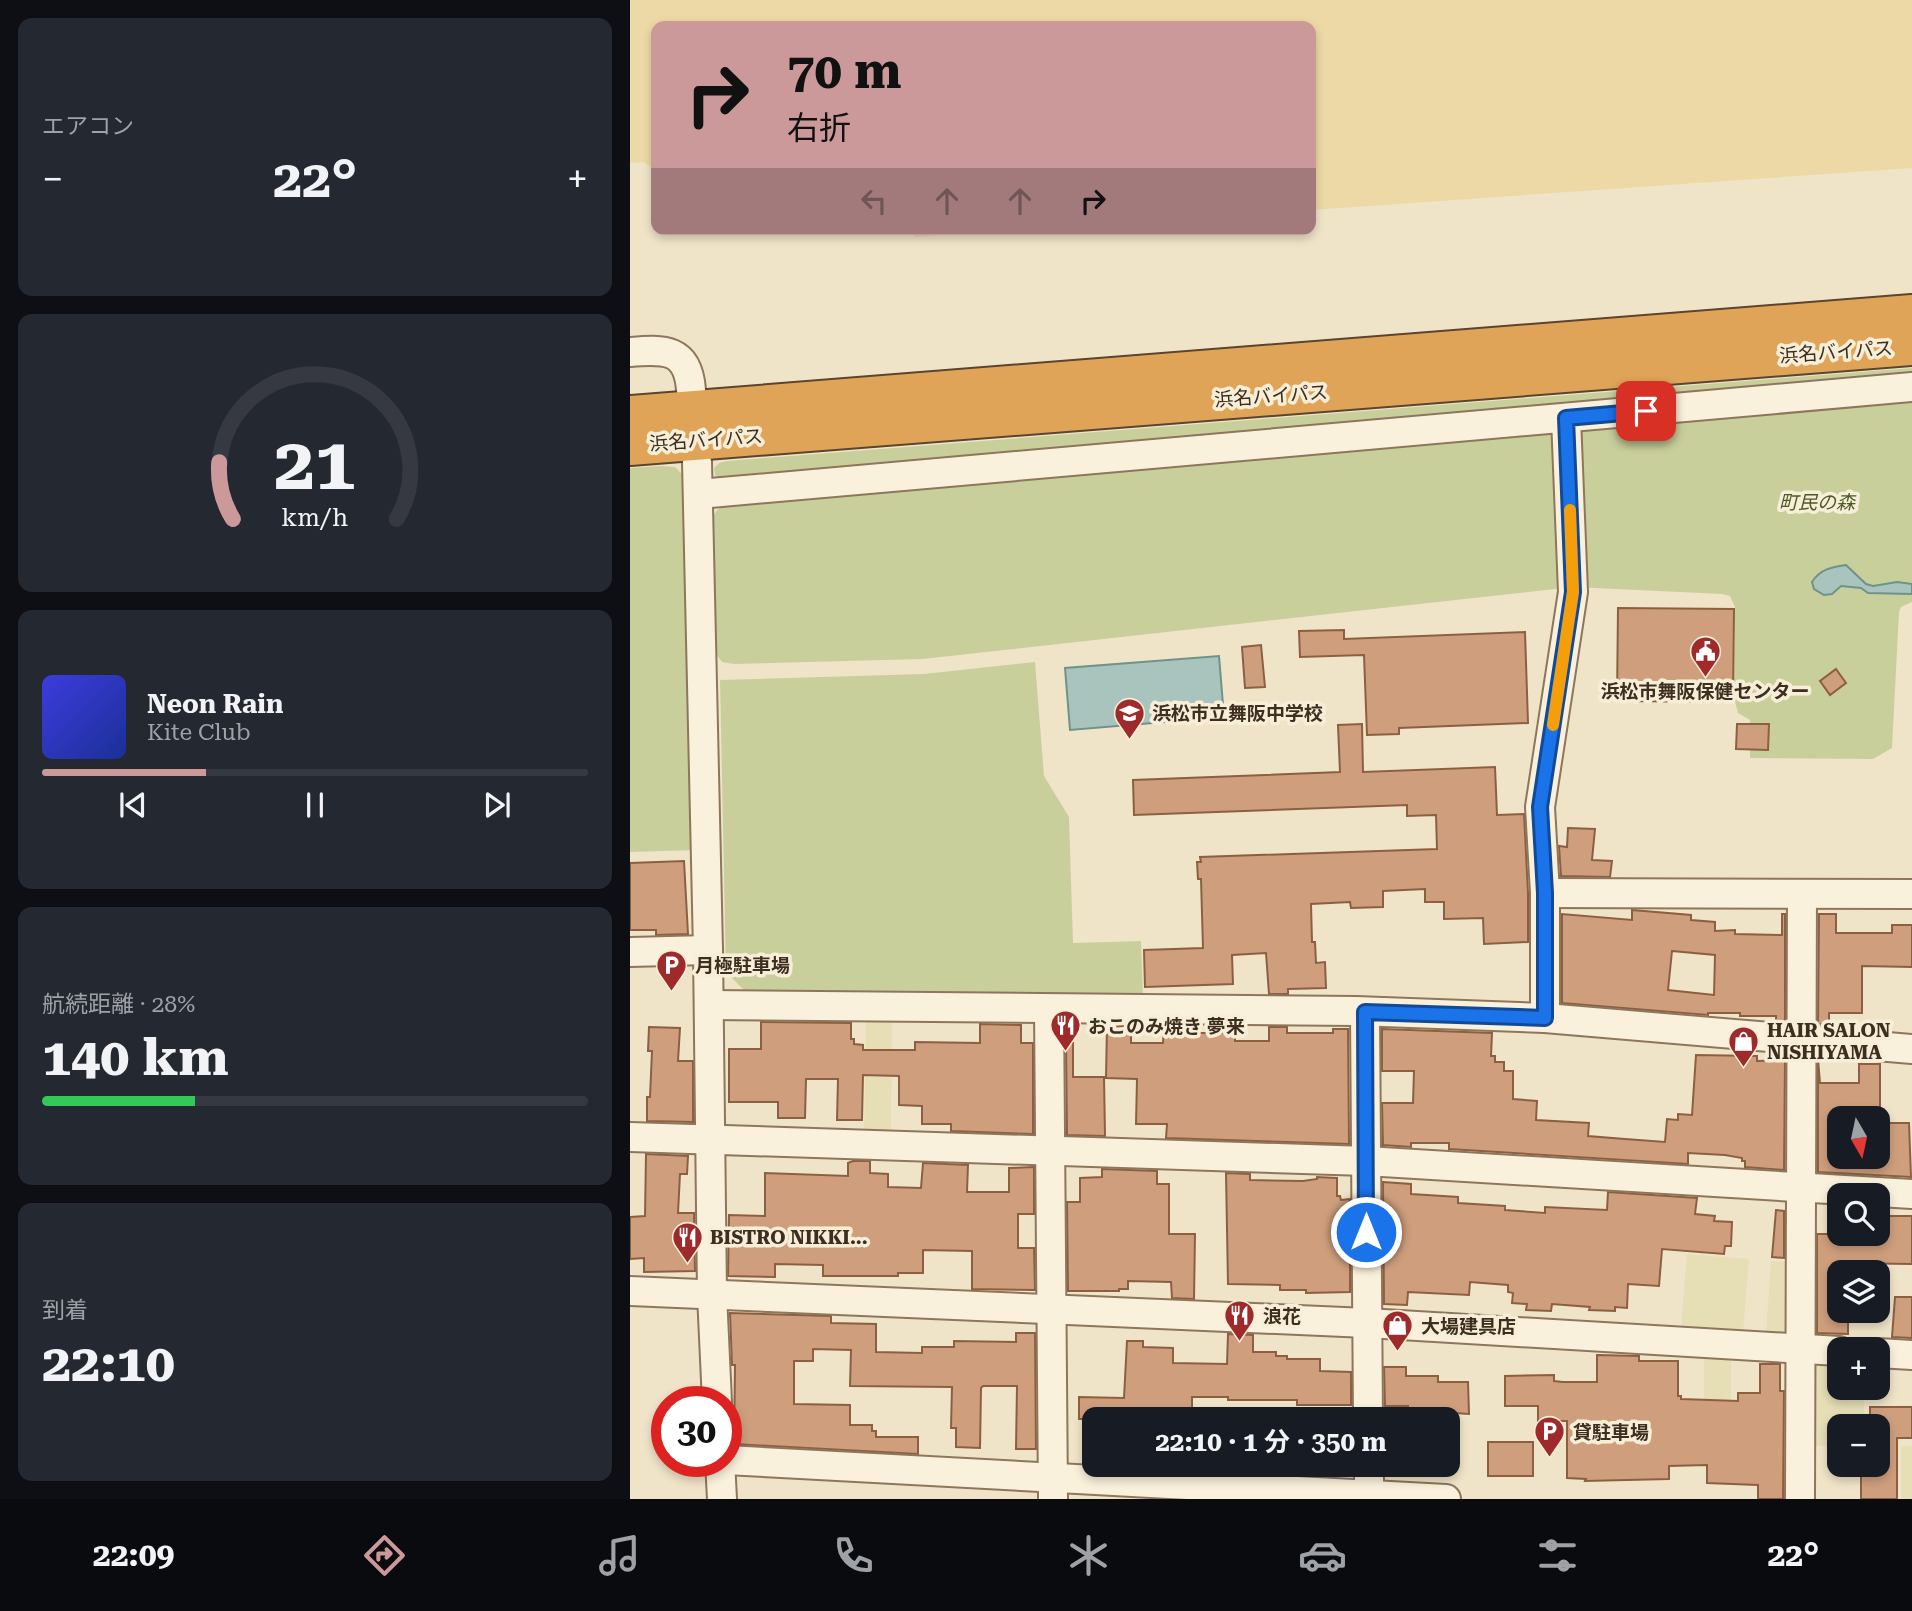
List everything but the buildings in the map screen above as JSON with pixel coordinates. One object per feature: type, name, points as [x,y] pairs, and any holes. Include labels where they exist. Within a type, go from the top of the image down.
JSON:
[{"type":"highway","name":"浜名バイパス","points":[[630,415],[1912,314]]},
{"type":"highway","name":"浜名バイパス","points":[[630,446],[1912,346]]},
{"type":"street","points":[[630,352],[663,351],[678,357],[688,371],[691,390]]},
{"type":"street","points":[[699,495],[1912,387]]},
{"type":"street","points":[[1545,1018],[1545,893],[1540,807],[1573,592],[1566,418]]},
{"type":"street","points":[[697,461],[709,950],[712,1294],[717,1386]]},
{"type":"street","points":[[1545,893],[1912,894]]},
{"type":"street","points":[[1800,1499],[1802,894]]},
{"type":"street","points":[[630,952],[709,950]]},
{"type":"street","points":[[709,1005],[1365,1012],[1545,1018],[1912,1049]]},
{"type":"street","points":[[1049,1009],[1053,1488]]},
{"type":"street","points":[[1365,1012],[1368,1407]]},
{"type":"street","points":[[630,1137],[1366,1161],[1912,1194]]},
{"type":"street","points":[[630,1291],[1367,1323],[1827,1350]]},
{"type":"street","points":[[1890,1354],[1912,1355]]},
{"type":"street","points":[[742,1461],[1053,1488],[1446,1499]]},
{"type":"street","points":[[721,1477],[722,1499]]},
{"type":"street","points":[[1369,1477],[1369,1497]]},
{"type":"shaded area","points":[[866,1016],[892,1016],[891,1139],[864,1138]]},
{"type":"shaded area","points":[[1687,1254],[1749,1259],[1743,1332],[1681,1329]]},
{"type":"shaded area","points":[[1771,1261],[1793,1262],[1792,1334],[1766,1334]]},
{"type":"shaded area","points":[[1704,1357],[1731,1359],[1731,1432],[1704,1432]]},
{"type":"shaded area","points":[[1807,1363],[1827,1364],[1827,1400],[1864,1400],[1864,1414],[1827,1414],[1827,1446],[1807,1446]]},
{"type":"shaded area","points":[[1901,1446],[1912,1446],[1912,1499],[1901,1499]]},
{"type":"green space","points":[[1912,368],[1912,376],[720,480],[715,475],[714,468],[727,461]]},
{"type":"green space","name":"町民の森","points":[[1912,398],[1912,602],[1901,607],[1899,612],[1892,748],[1873,759],[1750,758],[1750,720],[1738,713],[1734,698],[1735,607],[1730,596],[1722,594],[1573,587],[923,659],[734,664],[722,662],[713,644],[711,525],[718,509],[734,502]]},
{"type":"green space","points":[[675,467],[685,477],[695,850],[630,852],[630,468]]},
{"type":"green space","points":[[1035,662],[1044,776],[1069,817],[1073,943],[1141,941],[1143,998],[749,995],[726,972],[720,680],[924,674]]},
{"type":"sand","points":[[630,0],[1912,0],[1912,168],[1316,210],[1316,21],[651,21],[651,167],[644,162],[630,163]]},
{"type":"water","points":[[1846,565],[1866,584],[1912,584],[1912,594],[1868,593],[1861,588],[1841,586],[1832,594],[1824,595],[1814,589],[1812,582],[1823,571]]},
{"type":"water","points":[[1219,656],[1224,717],[1070,730],[1065,668]]},
{"type":"slow traffic","points":[[1553,725],[1573,592],[1570,510]]},
{"type":"place","name":"浜松市舞阪保健センター","points":[[1705,679]]},
{"type":"place","name":"浜松市立舞阪中学校","points":[[1129,740]]},
{"type":"place","name":"月極駐車場","points":[[672,992]]},
{"type":"place","name":"おこのみ焼き 夢来","points":[[1065,1053]]},
{"type":"place","name":"HAIR SALON NISHIYAMA","points":[[1744,1068]]},
{"type":"place","name":"BISTRO NIKKI...","points":[[687,1264]]},
{"type":"place","name":"浪花","points":[[1240,1343]]},
{"type":"place","name":"大場建具店","points":[[1398,1353]]},
{"type":"place","name":"貸駐車場","points":[[1550,1459]]},
{"type":"route","points":[[1366,1232],[1365,1012],[1545,1018],[1545,893],[1540,807],[1573,592],[1566,418],[1646,411]]}]
